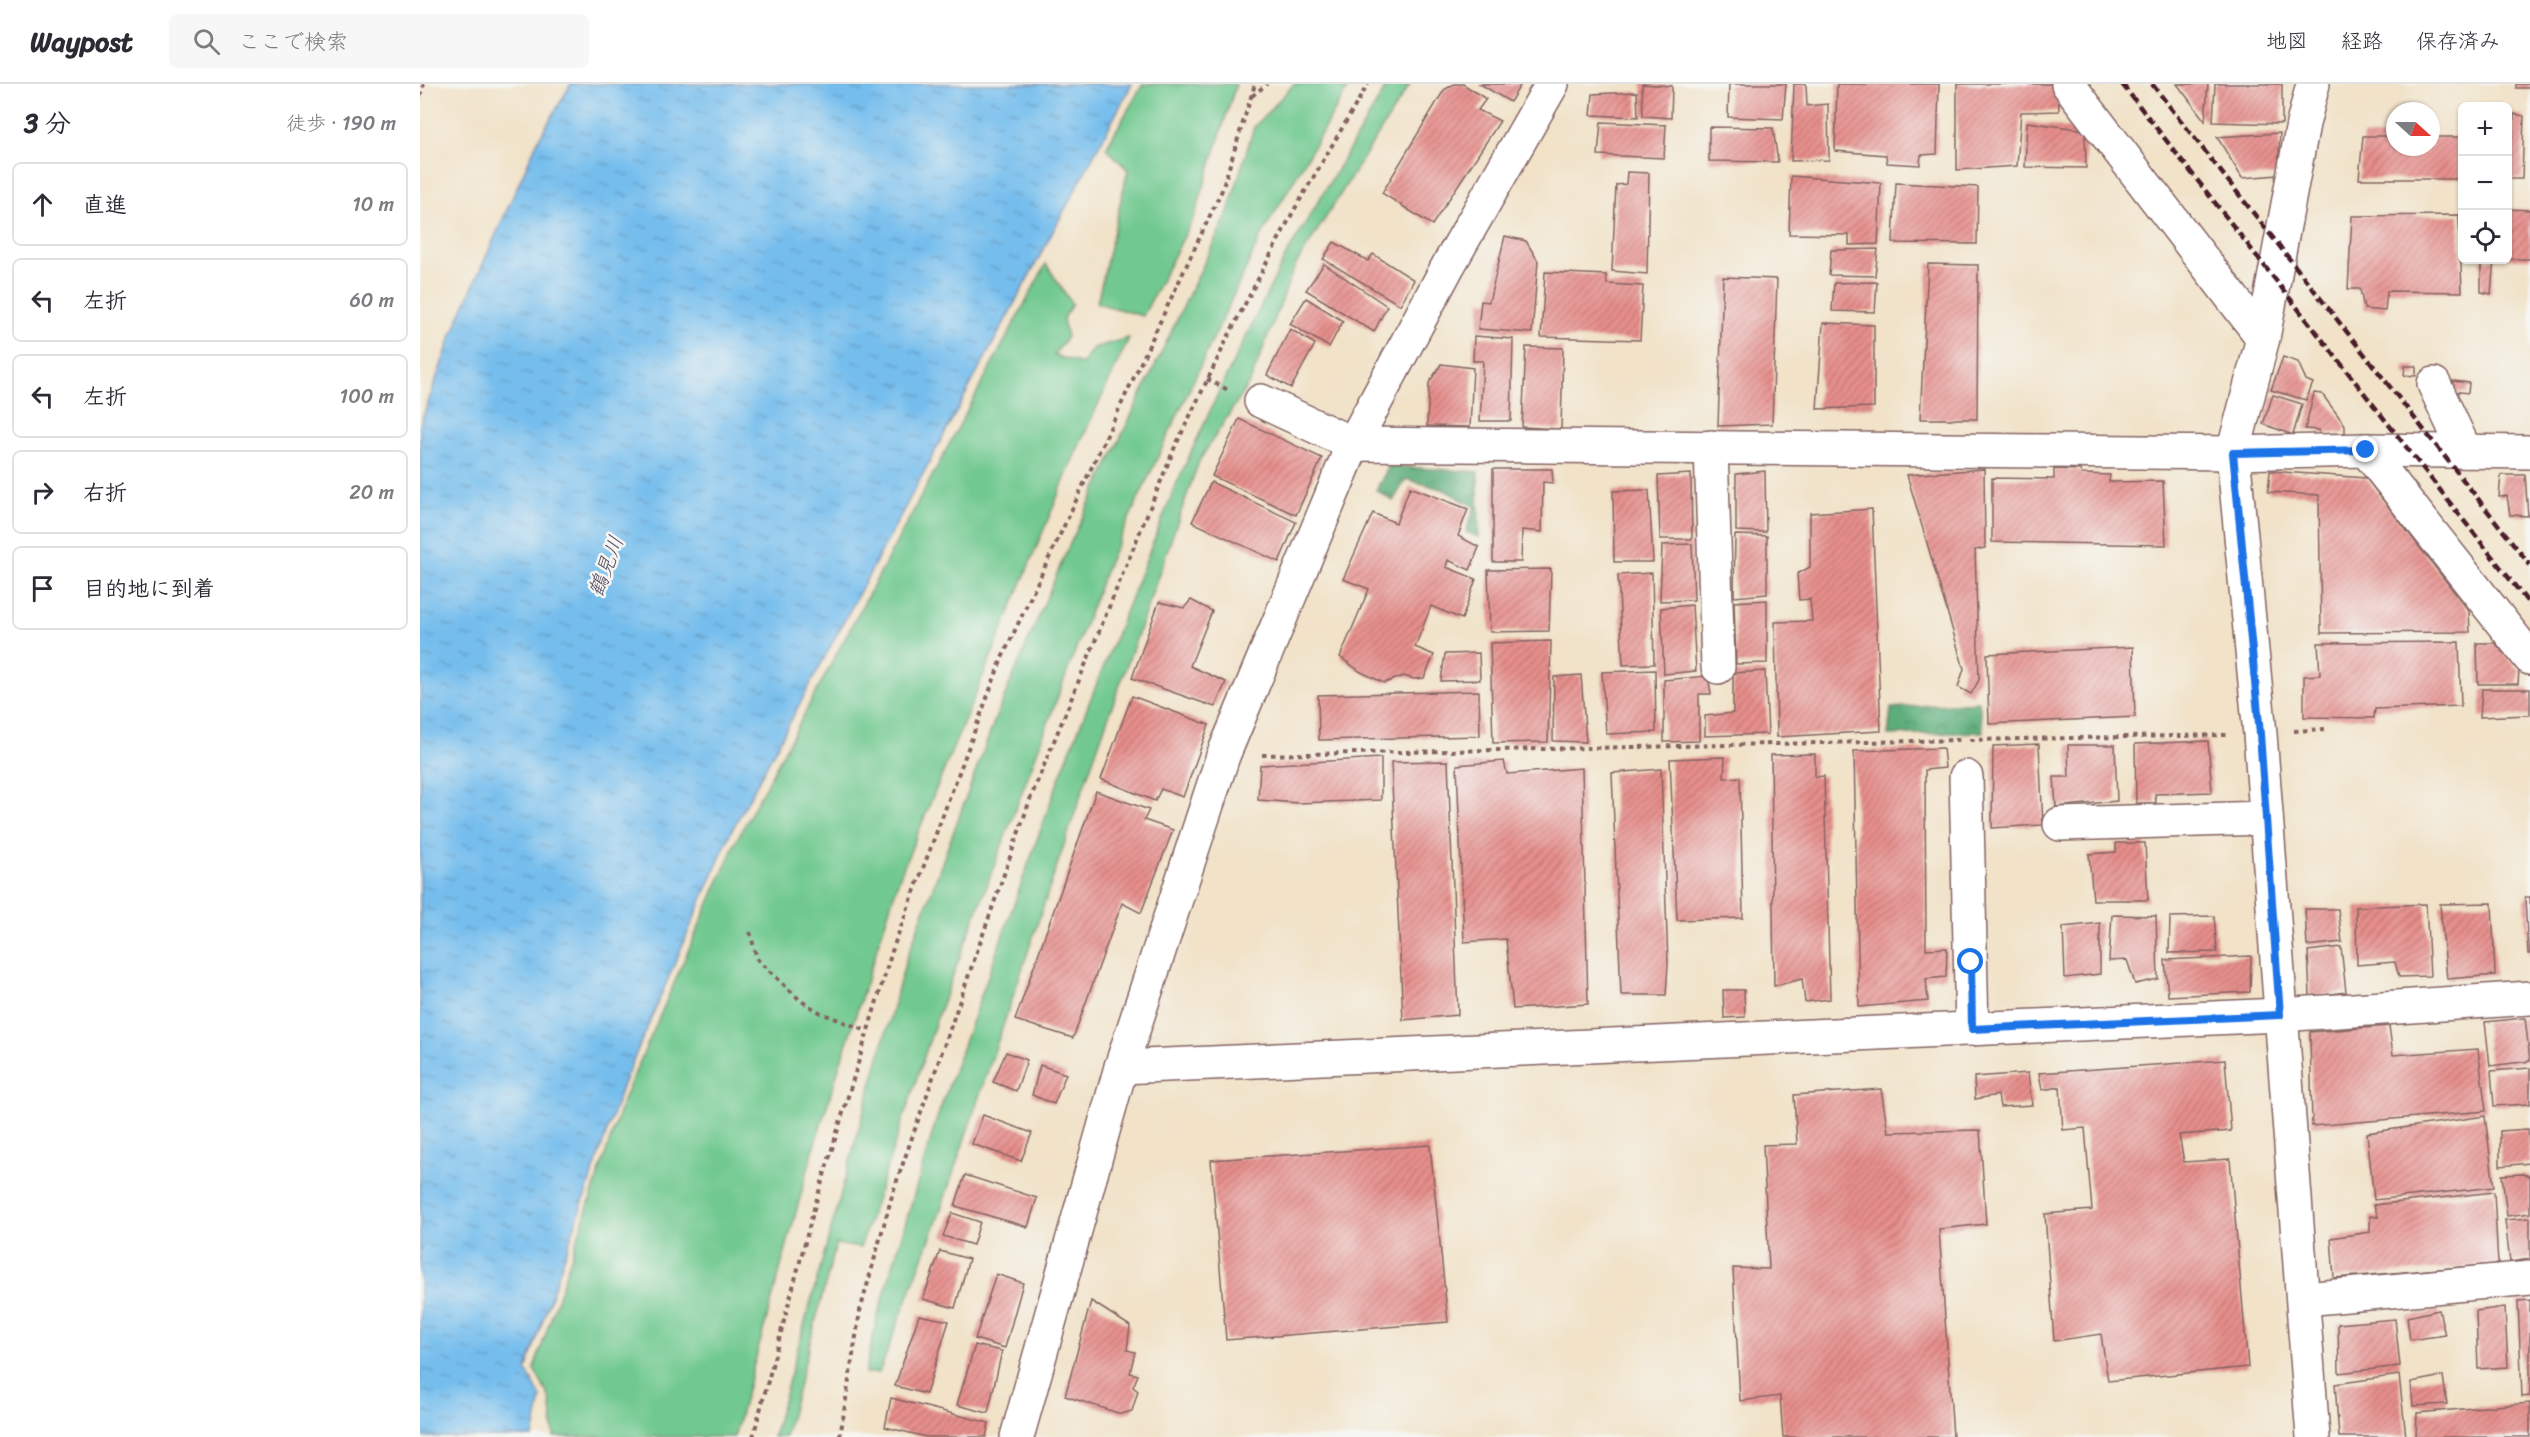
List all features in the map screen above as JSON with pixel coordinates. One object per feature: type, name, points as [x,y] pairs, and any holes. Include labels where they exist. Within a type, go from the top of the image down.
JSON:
[{"type":"street","points":[[1017,1437],[1121,1067],[1223,756],[1353,444],[1454,256],[1552,84]]},
{"type":"street","points":[[2068,84],[2263,338]]},
{"type":"street","points":[[2313,84],[2303,124],[2263,338],[2233,453],[2260,734],[2313,1437]]},
{"type":"street","points":[[2434,384],[2465,451]]},
{"type":"street","points":[[1261,401],[1353,444],[2233,453],[2366,450],[2530,452]]},
{"type":"street","points":[[1712,447],[1718,667]]},
{"type":"street","points":[[2366,450],[2530,658]]},
{"type":"street","points":[[1966,777],[1972,1029]]},
{"type":"street","points":[[2060,824],[2266,818]]},
{"type":"street","points":[[1121,1067],[2280,1015],[2530,998]]},
{"type":"street","points":[[2304,1299],[2530,1278]]},
{"type":"path","points":[[420,96],[424,84]]},
{"type":"path","points":[[753,1437],[815,1205],[893,948],[1002,658],[1222,190],[1255,84]]},
{"type":"path","points":[[1251,96],[1267,84]]},
{"type":"path","points":[[840,1437],[860,1311],[897,1181],[1031,797],[1174,449],[1207,379],[1293,212],[1368,84]]},
{"type":"path","points":[[1207,379],[1221,387]]},
{"type":"path","points":[[1223,756],[2260,734]]},
{"type":"path","points":[[750,932],[757,959],[801,1001],[821,1013],[867,1031]]},
{"type":"green space","points":[[1143,84],[1236,84],[1195,215],[1143,316],[1097,303],[1128,170],[1106,148]]},
{"type":"green space","points":[[1294,84],[1350,84],[1260,238],[1107,566],[938,1015],[860,1248],[836,1244],[785,1437],[773,1437],[906,960],[997,714],[1067,550],[1227,215],[1254,127]]},
{"type":"green space","points":[[1388,84],[1410,84],[1295,266],[1251,380],[1199,461],[1086,780],[938,1218],[879,1373],[865,1373],[878,1315],[937,1118],[1060,776],[1175,487],[1284,259]]},
{"type":"green space","points":[[1046,264],[1072,304],[1063,319],[1067,337],[1054,355],[1082,364],[1093,348],[1129,338],[1073,459],[900,876],[816,1140],[734,1437],[554,1437],[550,1399],[534,1369],[624,1098],[736,841]]},
{"type":"green space","points":[[1389,466],[1478,472],[1479,537],[1466,532],[1475,507],[1445,490],[1406,479],[1393,501],[1376,490]]},
{"type":"green space","points":[[1979,702],[1983,732],[1888,735],[1891,708]]},
{"type":"water","name":"鶴見川","points":[[571,84],[1132,84],[731,832],[623,1084],[526,1370],[541,1397],[533,1437],[420,1437],[420,425],[454,329],[538,140]]},
{"type":"building","points":[[1454,84],[1463,84],[1486,99],[1478,110],[1500,121],[1432,225],[1382,193],[1444,90]]},
{"type":"building","points":[[1480,84],[1521,84],[1510,102]]},
{"type":"building","points":[[1642,84],[1672,86],[1671,118],[1643,116]]},
{"type":"building","points":[[1729,84],[1786,84],[1783,119],[1728,117]]},
{"type":"building","points":[[1794,84],[1806,84],[1807,106],[1828,104],[1829,160],[1791,161]]},
{"type":"building","points":[[1837,84],[1939,84],[1937,154],[1921,155],[1920,165],[1887,163],[1886,155],[1835,151]]},
{"type":"building","points":[[1957,84],[2058,84],[2059,111],[2021,112],[2017,166],[1957,170]]},
{"type":"building","points":[[2177,84],[2208,84],[2205,121]]},
{"type":"building","points":[[2215,84],[2282,84],[2282,124],[2213,122]]},
{"type":"building","points":[[2516,84],[2530,84],[2530,88],[2516,88]]},
{"type":"building","points":[[1637,92],[1638,117],[1591,115],[1593,94]]},
{"type":"building","points":[[2514,114],[2524,116],[2522,179],[2512,179]]},
{"type":"building","points":[[1601,122],[1666,125],[1664,158],[1598,155]]},
{"type":"building","points":[[2027,122],[2085,130],[2086,168],[2025,167]]},
{"type":"building","points":[[1709,127],[1773,128],[1778,162],[1709,161]]},
{"type":"building","points":[[2280,133],[2278,175],[2242,178],[2217,137]]},
{"type":"building","points":[[2363,136],[2386,136],[2386,156],[2440,156],[2440,137],[2458,137],[2458,179],[2359,179]]},
{"type":"building","points":[[1627,172],[1649,173],[1647,274],[1612,271],[1616,185],[1626,184]]},
{"type":"building","points":[[1791,176],[1881,183],[1878,244],[1849,245],[1849,235],[1789,234]]},
{"type":"building","points":[[1896,183],[1978,187],[1977,244],[1893,243]]},
{"type":"building","points":[[2512,209],[2530,210],[2530,259],[2512,259]]},
{"type":"building","points":[[2458,215],[2458,264],[2461,264],[2462,292],[2387,291],[2385,311],[2364,309],[2360,289],[2348,289],[2352,216]]},
{"type":"building","points":[[1505,236],[1526,241],[1538,261],[1532,333],[1478,329],[1481,301],[1489,302]]},
{"type":"building","points":[[1334,242],[1368,261],[1373,254],[1414,280],[1400,305],[1323,259]]},
{"type":"building","points":[[1878,249],[1875,276],[1829,275],[1831,250]]},
{"type":"building","points":[[1324,264],[1387,306],[1374,332],[1306,290]]},
{"type":"building","points":[[1928,264],[1978,265],[1977,419],[1920,419]]},
{"type":"building","points":[[2481,264],[2494,264],[2491,294],[2481,292]]},
{"type":"building","points":[[1545,272],[1606,275],[1607,284],[1643,286],[1640,340],[1541,337]]},
{"type":"building","points":[[1723,277],[1777,279],[1772,424],[1718,426]]},
{"type":"building","points":[[1877,282],[1875,312],[1832,311],[1834,283]]},
{"type":"building","points":[[1306,298],[1343,321],[1329,347],[1290,324]]},
{"type":"building","points":[[1823,323],[1874,325],[1874,407],[1817,409]]},
{"type":"building","points":[[1290,329],[1315,344],[1291,388],[1267,375]]},
{"type":"building","points":[[1474,336],[1513,339],[1511,421],[1480,421],[1483,361],[1473,361]]},
{"type":"building","points":[[1526,347],[1563,348],[1561,429],[1522,427]]},
{"type":"building","points":[[2283,357],[2298,362],[2306,380],[2313,383],[2306,400],[2271,390]]},
{"type":"building","points":[[1441,364],[1473,368],[1470,427],[1427,426],[1429,383]]},
{"type":"building","points":[[2405,366],[2416,366],[2416,376],[2404,375]]},
{"type":"building","points":[[2453,381],[2469,383],[2468,393],[2452,391]]},
{"type":"building","points":[[2314,393],[2322,394],[2345,425],[2345,433],[2320,434],[2319,430],[2305,429]]},
{"type":"building","points":[[2273,395],[2302,404],[2293,435],[2263,424]]},
{"type":"building","points":[[1239,419],[1322,458],[1296,515],[1212,476]]},
{"type":"building","points":[[1493,469],[1552,469],[1553,483],[1543,482],[1542,532],[1522,530],[1521,562],[1493,562]]},
{"type":"building","points":[[1984,469],[1985,548],[1975,550],[1979,680],[1971,694],[1958,687],[1964,669],[1907,475]]},
{"type":"building","points":[[2054,469],[2080,470],[2082,474],[2110,475],[2109,482],[2163,481],[2166,545],[1992,542],[1992,478],[2054,479]]},
{"type":"building","points":[[1765,471],[1766,532],[1736,531],[1736,474]]},
{"type":"building","points":[[2270,471],[2366,478],[2469,611],[2470,632],[2321,633],[2319,495],[2268,492]]},
{"type":"building","points":[[1691,474],[1692,539],[1660,539],[1658,476]]},
{"type":"building","points":[[2501,475],[2525,475],[2528,516],[2510,515],[2507,496],[2499,497]]},
{"type":"building","points":[[1211,482],[1296,522],[1279,562],[1192,522]]},
{"type":"building","points":[[1410,487],[1468,509],[1458,536],[1479,547],[1470,570],[1448,560],[1446,567],[1476,579],[1462,619],[1431,606],[1415,647],[1434,655],[1424,678],[1414,679],[1404,676],[1384,683],[1361,672],[1340,657],[1369,589],[1343,579],[1373,513],[1396,523]]},
{"type":"building","points":[[1649,490],[1653,562],[1614,562],[1613,491]]},
{"type":"building","points":[[1872,509],[1881,731],[1777,737],[1775,622],[1812,621],[1810,599],[1799,600],[1797,574],[1810,567],[1810,513]]},
{"type":"building","points":[[1735,535],[1767,536],[1767,594],[1734,597]]},
{"type":"building","points":[[1692,544],[1694,600],[1660,601],[1662,545]]},
{"type":"building","points":[[1551,569],[1549,631],[1490,632],[1488,570]]},
{"type":"building","points":[[1652,573],[1654,664],[1623,665],[1618,575]]},
{"type":"building","points":[[1191,600],[1212,611],[1190,666],[1226,682],[1215,707],[1132,678],[1159,602],[1184,608]]},
{"type":"building","points":[[1767,600],[1767,663],[1736,664],[1734,602]]},
{"type":"building","points":[[1692,605],[1696,671],[1664,674],[1661,608]]},
{"type":"building","points":[[1551,641],[1548,742],[1493,743],[1490,643]]},
{"type":"building","points":[[2459,642],[2461,706],[2375,709],[2374,718],[2304,717],[2304,676],[2320,675],[2318,643]]},
{"type":"building","points":[[2477,643],[2495,643],[2519,670],[2518,684],[2478,684]]},
{"type":"building","points":[[2133,647],[2135,717],[1989,724],[1987,654]]},
{"type":"building","points":[[1479,653],[1480,680],[1441,681],[1445,654]]},
{"type":"building","points":[[1655,670],[1656,732],[1606,734],[1602,672]]},
{"type":"building","points":[[1765,671],[1768,734],[1705,736],[1705,716],[1733,713],[1733,673]]},
{"type":"building","points":[[1581,675],[1586,742],[1553,741],[1554,677]]},
{"type":"building","points":[[1708,676],[1711,694],[1699,694],[1699,741],[1664,742],[1664,680]]},
{"type":"building","points":[[2482,689],[2530,689],[2530,715],[2480,717]]},
{"type":"building","points":[[1479,691],[1480,736],[1319,740],[1318,695]]},
{"type":"building","points":[[1132,696],[1209,725],[1183,797],[1161,789],[1155,801],[1101,779]]},
{"type":"building","points":[[2208,741],[2212,792],[2155,794],[2156,803],[2136,803],[2135,744]]},
{"type":"building","points":[[2039,744],[2043,825],[1992,828],[1993,746]]},
{"type":"building","points":[[2068,745],[2115,745],[2117,801],[2056,807],[2054,777],[2069,777]]},
{"type":"building","points":[[1943,748],[1945,768],[1925,770],[1926,949],[1947,948],[1946,977],[1926,979],[1928,1001],[1859,1007],[1854,751]]},
{"type":"building","points":[[1815,754],[1815,777],[1824,776],[1830,999],[1805,1002],[1802,979],[1774,986],[1771,755]]},
{"type":"building","points":[[1725,757],[1724,778],[1740,777],[1743,918],[1677,920],[1670,759]]},
{"type":"building","points":[[1381,758],[1381,800],[1298,803],[1258,800],[1260,765]]},
{"type":"building","points":[[1448,761],[1458,1015],[1403,1020],[1391,762]]},
{"type":"building","points":[[1504,761],[1507,774],[1582,768],[1588,1004],[1513,1009],[1506,939],[1464,942],[1457,765]]},
{"type":"building","points":[[1661,769],[1668,963],[1666,995],[1621,995],[1612,773]]},
{"type":"building","points":[[1096,791],[1149,810],[1144,820],[1173,830],[1141,913],[1122,903],[1073,1038],[1015,1020]]},
{"type":"building","points":[[2116,843],[2145,843],[2148,900],[2093,900],[2089,854],[2116,852]]},
{"type":"building","points":[[2525,897],[2530,897],[2530,954],[2528,954]]},
{"type":"building","points":[[2492,903],[2495,975],[2447,979],[2440,904]]},
{"type":"building","points":[[2426,904],[2430,976],[2399,977],[2395,962],[2357,965],[2356,907]]},
{"type":"building","points":[[2305,909],[2338,909],[2342,942],[2307,946]]},
{"type":"building","points":[[2112,915],[2156,916],[2158,979],[2135,984],[2127,960],[2109,961]]},
{"type":"building","points":[[2214,916],[2217,952],[2169,953],[2170,917]]},
{"type":"building","points":[[2100,923],[2100,974],[2065,978],[2063,927]]},
{"type":"building","points":[[2341,947],[2346,992],[2310,997],[2308,951]]},
{"type":"building","points":[[2251,956],[2250,992],[2168,996],[2165,960]]},
{"type":"building","points":[[1723,990],[1744,990],[1745,1017],[1724,1018]]},
{"type":"building","points":[[2525,1018],[2530,1061],[2490,1066],[2485,1022]]},
{"type":"building","points":[[2389,1026],[2393,1055],[2478,1049],[2486,1111],[2312,1126],[2310,1032]]},
{"type":"building","points":[[1006,1052],[1027,1060],[1016,1091],[993,1082]]},
{"type":"building","points":[[2225,1060],[2231,1131],[2179,1135],[2184,1162],[2230,1159],[2248,1367],[2108,1381],[2101,1334],[2054,1341],[2045,1214],[2092,1210],[2085,1128],[2063,1130],[2060,1087],[2042,1090],[2039,1073]]},
{"type":"building","points":[[1040,1065],[1066,1074],[1054,1104],[1032,1095]]},
{"type":"building","points":[[2530,1068],[2530,1104],[2494,1106],[2491,1071]]},
{"type":"building","points":[[2028,1073],[2032,1105],[2000,1107],[1998,1095],[1975,1099],[1974,1077]]},
{"type":"building","points":[[1881,1089],[1888,1132],[1980,1130],[1986,1224],[1939,1229],[1953,1437],[1783,1437],[1780,1396],[1740,1401],[1733,1268],[1769,1269],[1763,1145],[1797,1144],[1794,1095]]},
{"type":"building","points":[[983,1115],[1032,1133],[1021,1161],[972,1144]]},
{"type":"building","points":[[2485,1116],[2494,1187],[2374,1200],[2367,1133]]},
{"type":"building","points":[[2528,1129],[2530,1163],[2500,1166],[2500,1131]]},
{"type":"building","points":[[1430,1145],[1448,1322],[1226,1340],[1211,1160]]},
{"type":"building","points":[[965,1175],[1037,1198],[1028,1227],[955,1206]]},
{"type":"building","points":[[2502,1175],[2530,1176],[2530,1213],[2507,1216]]},
{"type":"building","points":[[2494,1192],[2498,1264],[2334,1278],[2331,1238],[2370,1232],[2370,1216],[2378,1217],[2374,1205]]},
{"type":"building","points":[[952,1213],[980,1222],[973,1245],[943,1236]]},
{"type":"building","points":[[2530,1218],[2530,1259],[2510,1262],[2505,1220]]},
{"type":"building","points":[[940,1251],[969,1259],[955,1308],[923,1299]]},
{"type":"building","points":[[996,1274],[1023,1283],[1005,1348],[975,1339]]},
{"type":"building","points":[[2530,1300],[2530,1396],[2522,1397],[2518,1301]]},
{"type":"building","points":[[1091,1301],[1130,1326],[1127,1350],[1135,1352],[1130,1373],[1138,1375],[1133,1387],[1138,1391],[1132,1411],[1121,1414],[1065,1396]]},
{"type":"building","points":[[2505,1307],[2508,1367],[2478,1369],[2476,1311]]},
{"type":"building","points":[[2439,1310],[2445,1335],[2410,1340],[2407,1317]]},
{"type":"building","points":[[919,1315],[949,1321],[926,1394],[895,1386]]},
{"type":"building","points":[[2395,1319],[2400,1366],[2339,1373],[2338,1324]]},
{"type":"building","points":[[975,1345],[1002,1351],[988,1413],[957,1405]]},
{"type":"building","points":[[2399,1375],[2406,1437],[2339,1437],[2335,1384]]},
{"type":"building","points":[[2443,1376],[2447,1404],[2413,1406],[2411,1382]]},
{"type":"building","points":[[891,1398],[989,1423],[986,1437],[926,1437],[885,1427]]},
{"type":"building","points":[[2530,1403],[2530,1437],[2416,1437],[2417,1413]]},
{"type":"railway","points":[[2122,84],[2530,605]]},
{"type":"railway","points":[[2152,84],[2530,565]]},
{"type":"route","points":[[1971,962],[1972,1029],[2280,1015],[2260,734],[2233,453],[2366,450]]}]
